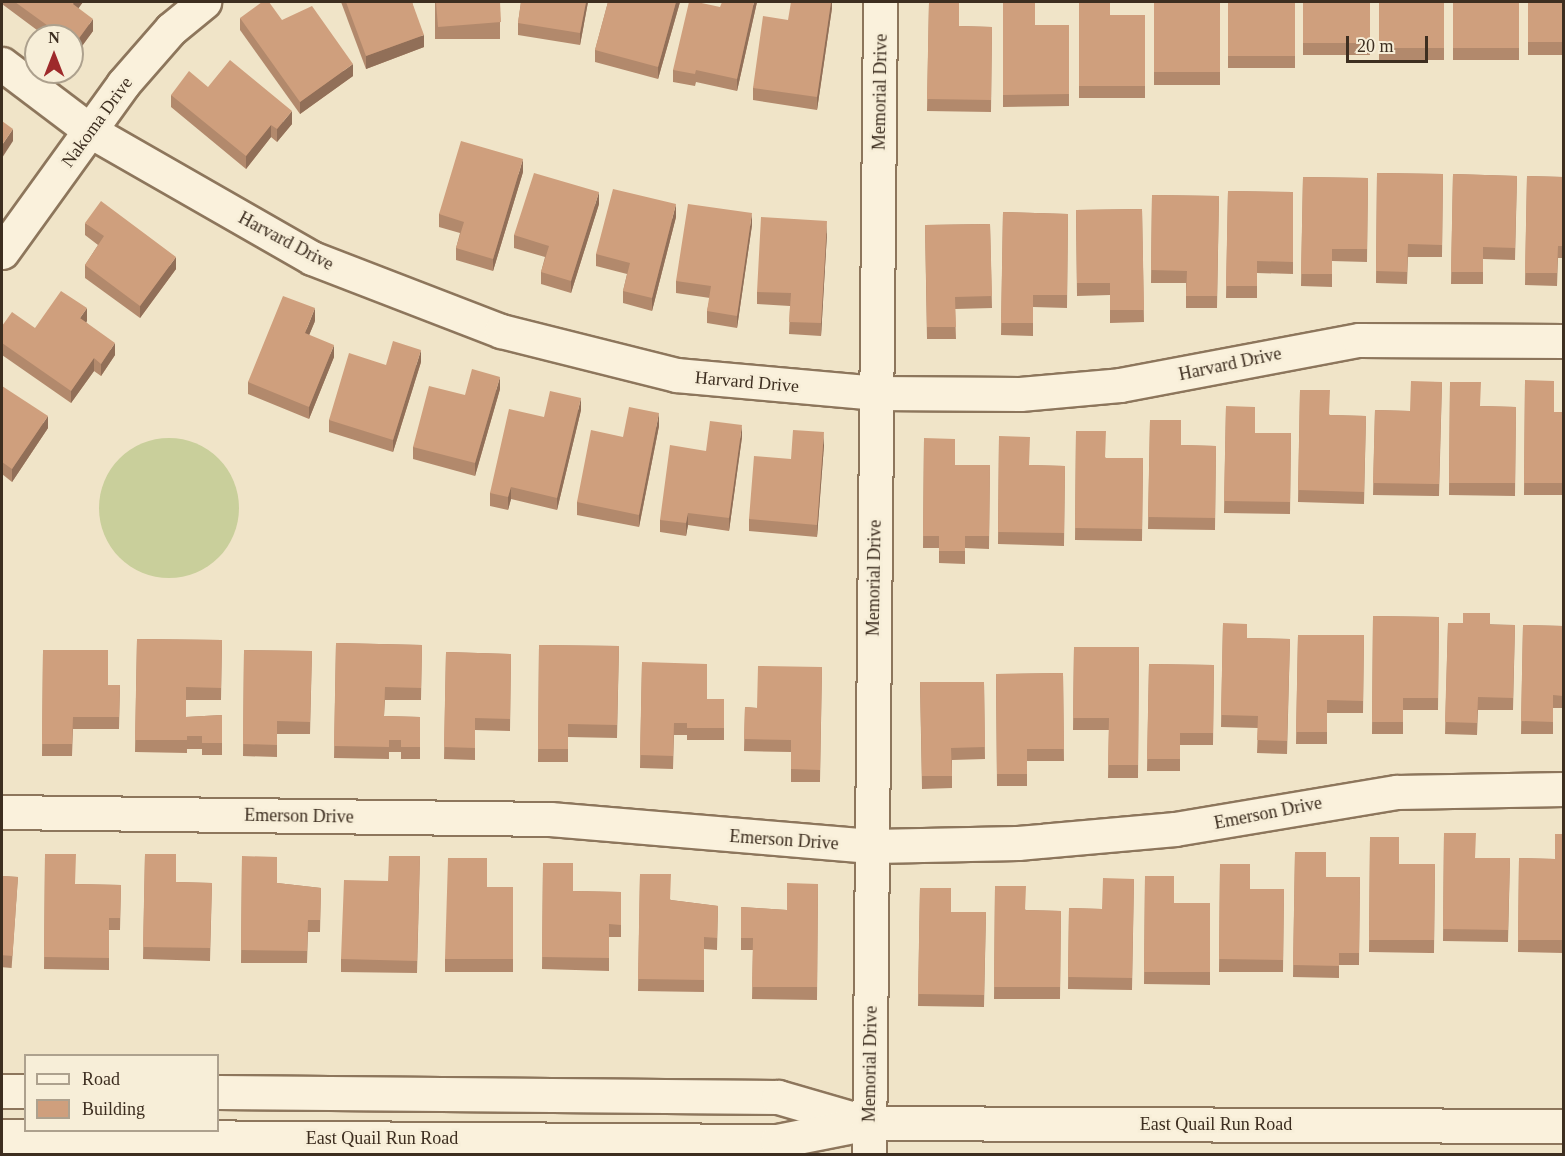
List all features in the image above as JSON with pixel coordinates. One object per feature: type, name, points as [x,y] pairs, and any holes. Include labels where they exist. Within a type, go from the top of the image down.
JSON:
[{"type":"street","name":"Nakoma Drive","points":[[2,252],[92,132],[123,84],[171,29],[204,2]]},
{"type":"street","name":"Memorial Drive","points":[[869,1139],[874,846],[880,2]]},
{"type":"street","name":"Harvard Drive","points":[[2,64],[92,132],[312,258],[501,331],[676,375],[877,393],[1020,394],[1084,390],[1359,340],[1563,341]]},
{"type":"street","name":"Emerson Drive","points":[[2,812],[550,819],[874,846],[1018,843],[1141,833],[1397,792],[1563,789]]},
{"type":"street","points":[[2,1091],[24,1091]]},
{"type":"street","name":"East Quail Run Road","points":[[219,1092],[778,1097],[869,1139]]},
{"type":"street","name":"East Quail Run Road","points":[[2,1136],[777,1141],[1563,1126]]},
{"type":"green space","points":[[169,438],[196,443],[219,458],[234,481],[239,508],[234,535],[219,558],[196,573],[169,578],[142,573],[119,558],[104,535],[99,508],[104,481],[119,458],[142,443]]},
{"type":"building","points":[[15,2],[74,2],[73,4],[93,19],[84,31],[84,24],[45,24]]},
{"type":"building","points":[[262,2],[269,2],[282,20],[312,6],[353,64],[300,102],[240,18]]},
{"type":"building","points":[[346,2],[412,2],[424,35],[366,56]]},
{"type":"building","points":[[436,2],[500,2],[501,22],[438,27]]},
{"type":"building","points":[[521,2],[586,2],[580,33],[518,23]]},
{"type":"building","points":[[608,2],[676,2],[658,67],[595,50]]},
{"type":"building","points":[[689,2],[720,7],[722,2],[754,2],[737,79],[696,70],[695,74],[673,70]]},
{"type":"building","points":[[791,2],[831,2],[817,97],[753,88],[763,16],[788,20]]},
{"type":"building","points":[[929,2],[959,2],[959,26],[992,27],[991,100],[927,99]]},
{"type":"building","points":[[1003,2],[1035,2],[1035,25],[1069,25],[1069,94],[1003,95]]},
{"type":"building","points":[[1079,2],[1110,2],[1110,15],[1145,15],[1145,86],[1079,86]]},
{"type":"building","points":[[1154,2],[1220,2],[1220,72],[1154,72]]},
{"type":"building","points":[[1228,2],[1295,2],[1295,56],[1228,56]]},
{"type":"building","points":[[1303,2],[1370,2],[1370,43],[1303,43]]},
{"type":"building","points":[[1379,2],[1444,2],[1444,48],[1379,48]]},
{"type":"building","points":[[1453,2],[1519,2],[1519,48],[1453,48]]},
{"type":"building","points":[[1528,2],[1563,2],[1563,42],[1528,42]]},
{"type":"building","points":[[230,60],[292,111],[277,129],[271,125],[246,156],[171,95],[189,71],[208,87]]},
{"type":"building","points":[[2,121],[13,129],[2,145]]},
{"type":"building","points":[[461,141],[523,159],[493,259],[456,248],[464,222],[439,214]]},
{"type":"building","points":[[534,173],[599,192],[571,281],[541,272],[549,246],[514,235]]},
{"type":"building","points":[[1377,173],[1443,174],[1442,245],[1408,244],[1407,272],[1376,271]]},
{"type":"building","points":[[1453,174],[1517,176],[1515,248],[1483,247],[1483,272],[1451,272]]},
{"type":"building","points":[[1527,176],[1563,177],[1563,246],[1558,246],[1557,273],[1525,273]]},
{"type":"building","points":[[1303,177],[1368,178],[1367,249],[1332,249],[1332,274],[1301,274]]},
{"type":"building","points":[[613,189],[676,204],[652,298],[623,291],[630,263],[596,254]]},
{"type":"building","points":[[1228,191],[1293,192],[1293,262],[1257,261],[1257,286],[1226,286]]},
{"type":"building","points":[[1152,195],[1219,196],[1217,296],[1186,296],[1187,271],[1151,270]]},
{"type":"building","points":[[101,201],[176,257],[140,306],[85,265],[104,236],[85,223]]},
{"type":"building","points":[[688,204],[752,213],[737,316],[707,311],[711,286],[676,281]]},
{"type":"building","points":[[1142,209],[1144,310],[1110,310],[1110,283],[1077,283],[1076,210]]},
{"type":"building","points":[[1003,212],[1068,214],[1067,295],[1033,295],[1033,323],[1001,323]]},
{"type":"building","points":[[761,217],[827,221],[821,323],[789,322],[791,293],[757,292]]},
{"type":"building","points":[[990,224],[992,296],[955,297],[956,327],[927,327],[925,225]]},
{"type":"building","points":[[61,291],[87,308],[80,318],[115,343],[101,364],[94,358],[71,391],[2,343],[2,326],[12,312],[35,328]]},
{"type":"building","points":[[283,296],[315,308],[305,333],[334,345],[309,407],[248,382]]},
{"type":"building","points":[[393,341],[421,350],[393,440],[329,420],[349,353],[386,365]]},
{"type":"building","points":[[472,369],[500,377],[475,463],[413,447],[429,386],[465,395]]},
{"type":"building","points":[[1525,380],[1554,381],[1554,412],[1563,412],[1563,483],[1524,483]]},
{"type":"building","points":[[1411,381],[1442,382],[1439,484],[1373,483],[1375,410],[1410,411]]},
{"type":"building","points":[[1450,382],[1481,382],[1480,406],[1516,407],[1515,483],[1449,483]]},
{"type":"building","points":[[2,386],[48,416],[12,469],[2,462]]},
{"type":"building","points":[[1300,390],[1330,390],[1329,415],[1366,416],[1364,492],[1298,490]]},
{"type":"building","points":[[550,391],[581,398],[557,498],[511,487],[508,497],[490,493],[509,409],[544,417]]},
{"type":"building","points":[[1226,406],[1255,407],[1255,433],[1291,433],[1290,502],[1224,501]]},
{"type":"building","points":[[629,407],[659,413],[639,515],[577,502],[591,430],[623,437]]},
{"type":"building","points":[[1150,420],[1181,420],[1181,445],[1216,446],[1215,518],[1148,517]]},
{"type":"building","points":[[710,421],[742,425],[729,518],[688,513],[686,523],[660,520],[670,445],[706,451]]},
{"type":"building","points":[[793,430],[824,432],[817,525],[749,519],[754,456],[791,459]]},
{"type":"building","points":[[1076,431],[1106,431],[1105,458],[1143,458],[1142,529],[1075,528]]},
{"type":"building","points":[[999,436],[1030,437],[1029,465],[1065,466],[1064,533],[998,532]]},
{"type":"building","points":[[924,438],[955,439],[955,465],[990,465],[989,536],[965,536],[965,551],[939,551],[939,536],[923,536]]},
{"type":"building","points":[[1463,613],[1490,613],[1490,625],[1515,625],[1513,698],[1478,697],[1477,723],[1445,722],[1448,623],[1463,623]]},
{"type":"building","points":[[1373,616],[1439,617],[1438,698],[1403,698],[1403,722],[1372,722]]},
{"type":"building","points":[[1223,623],[1247,624],[1247,638],[1290,639],[1287,741],[1257,740],[1258,716],[1221,715]]},
{"type":"building","points":[[1523,625],[1563,626],[1563,696],[1553,695],[1553,722],[1521,721]]},
{"type":"building","points":[[1298,635],[1364,635],[1363,701],[1327,700],[1327,732],[1296,732]]},
{"type":"building","points":[[137,639],[222,640],[221,688],[186,687],[186,717],[222,715],[222,743],[202,743],[202,736],[187,736],[187,740],[135,740]]},
{"type":"building","points":[[336,643],[422,645],[421,688],[385,687],[384,716],[420,717],[420,747],[401,747],[401,740],[389,740],[389,747],[334,746]]},
{"type":"building","points":[[539,645],[619,646],[617,725],[568,724],[568,749],[538,749]]},
{"type":"building","points":[[1074,647],[1139,647],[1138,765],[1108,765],[1109,718],[1073,718]]},
{"type":"building","points":[[43,650],[108,650],[108,685],[120,685],[119,717],[73,717],[72,744],[42,744]]},
{"type":"building","points":[[244,650],[312,651],[310,722],[277,721],[277,745],[243,744]]},
{"type":"building","points":[[446,652],[511,654],[510,719],[475,718],[475,748],[444,747]]},
{"type":"building","points":[[642,662],[707,664],[707,699],[724,699],[724,728],[687,728],[687,723],[674,723],[673,756],[640,755]]},
{"type":"building","points":[[1149,664],[1214,665],[1213,733],[1180,733],[1180,759],[1147,759]]},
{"type":"building","points":[[758,666],[822,667],[820,770],[791,769],[791,740],[744,739],[745,707],[757,708]]},
{"type":"building","points":[[1063,673],[1064,749],[1027,749],[1027,774],[997,774],[996,674]]},
{"type":"building","points":[[920,682],[984,682],[985,747],[951,748],[952,776],[922,776]]},
{"type":"building","points":[[1444,833],[1476,833],[1475,858],[1510,858],[1508,930],[1443,929]]},
{"type":"building","points":[[1555,834],[1563,834],[1563,940],[1518,940],[1519,858],[1555,859]]},
{"type":"building","points":[[1370,837],[1399,837],[1399,864],[1435,864],[1434,940],[1369,940]]},
{"type":"building","points":[[1295,852],[1326,852],[1326,877],[1360,877],[1359,953],[1339,953],[1339,966],[1293,965]]},
{"type":"building","points":[[45,854],[76,854],[75,884],[121,885],[120,918],[109,918],[109,958],[44,957]]},
{"type":"building","points":[[145,854],[176,854],[176,882],[212,883],[210,948],[143,947]]},
{"type":"building","points":[[242,856],[277,857],[277,883],[321,888],[320,920],[308,920],[307,951],[241,950]]},
{"type":"building","points":[[389,856],[420,856],[417,961],[341,959],[344,880],[388,881]]},
{"type":"building","points":[[448,858],[487,858],[487,887],[513,887],[513,959],[445,959]]},
{"type":"building","points":[[543,863],[573,863],[573,891],[621,892],[621,925],[609,924],[609,958],[542,957]]},
{"type":"building","points":[[1220,864],[1250,864],[1250,889],[1284,889],[1283,960],[1219,959]]},
{"type":"building","points":[[640,874],[671,874],[670,900],[718,906],[717,938],[704,937],[704,980],[638,979]]},
{"type":"building","points":[[2,876],[18,877],[12,956],[2,955]]},
{"type":"building","points":[[1145,876],[1174,876],[1174,903],[1210,903],[1210,972],[1144,972]]},
{"type":"building","points":[[1103,878],[1134,879],[1132,978],[1068,977],[1069,908],[1102,909]]},
{"type":"building","points":[[787,883],[818,884],[817,987],[752,987],[753,938],[741,938],[741,907],[787,910]]},
{"type":"building","points":[[995,886],[1026,886],[1025,910],[1061,911],[1060,987],[994,987]]},
{"type":"building","points":[[920,888],[951,888],[951,912],[986,912],[984,995],[918,994]]}]
